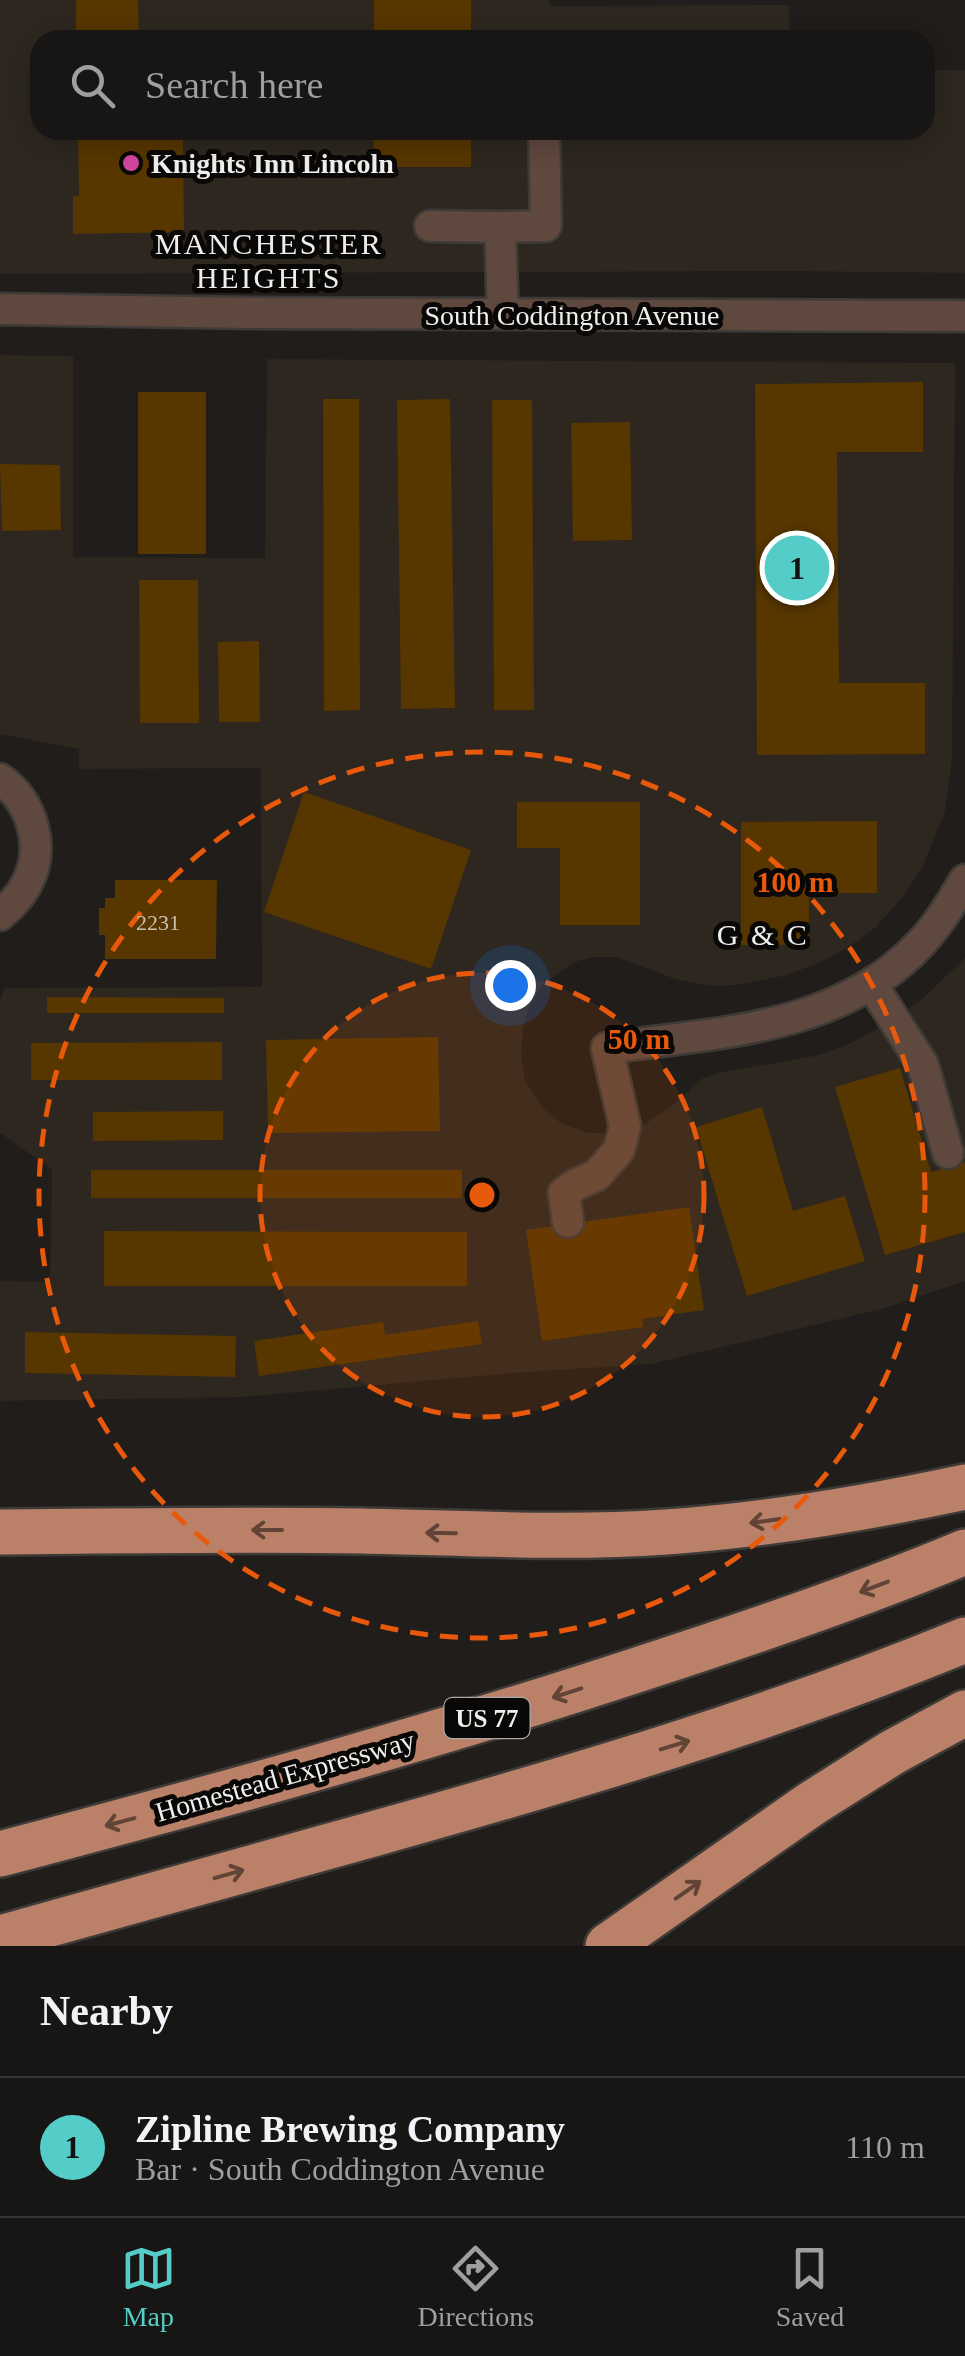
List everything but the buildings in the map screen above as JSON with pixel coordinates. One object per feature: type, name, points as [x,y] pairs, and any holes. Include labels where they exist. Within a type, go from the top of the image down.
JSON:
[{"type":"highway","points":[[0,1532],[258,1530],[532,1535],[662,1532],[737,1526],[965,1488]]},
{"type":"highway","name":"Homestead Expressway","points":[[0,1854],[289,1777],[535,1704],[756,1631],[965,1552]]},
{"type":"highway","points":[[0,1938],[467,1808],[696,1739],[965,1640]]},
{"type":"highway","points":[[608,1946],[810,1804],[965,1713]]},
{"type":"street","points":[[430,226],[546,226],[544,140]]},
{"type":"street","points":[[500,227],[503,314]]},
{"type":"street","name":"South Coddington Avenue","points":[[0,309],[965,316]]},
{"type":"street","points":[[0,779],[29,813],[35,836],[35,858],[28,882],[0,916]]},
{"type":"street","points":[[568,1222],[564,1192],[598,1175],[618,1150],[625,1126],[607,1048],[790,1020],[859,994],[922,943],[965,880]]},
{"type":"street","points":[[872,984],[923,1065],[948,1153]]},
{"type":"shaded area","points":[[0,0],[549,0],[550,6],[789,5],[789,30],[30,30],[30,140],[935,140],[935,70],[965,70],[965,273],[0,274]]},
{"type":"shaded area","points":[[0,355],[73,356],[73,557],[265,558],[267,359],[955,363],[952,759],[945,812],[922,868],[875,928],[819,963],[783,976],[712,986],[675,979],[617,957],[574,962],[542,985],[529,1008],[521,1057],[525,1081],[542,1107],[562,1124],[588,1133],[616,1133],[645,1124],[703,1078],[815,1056],[847,1045],[920,1001],[965,958],[965,1281],[885,1308],[651,1364],[242,1397],[0,1401],[0,1281],[50,1282],[52,1169],[0,1133],[0,1003],[4,988],[262,987],[261,768],[79,769],[79,749],[0,734]]},
{"type":"place","name":"Knights Inn Lincoln","points":[[131,163]]},
{"type":"place","name":"Zipline Brewing Company","points":[[797,568]]},
{"type":"district","name":"MANCHESTER HEIGHTS","points":[[269,260]]},
{"type":"district","name":"G & C","points":[[763,934]]}]
